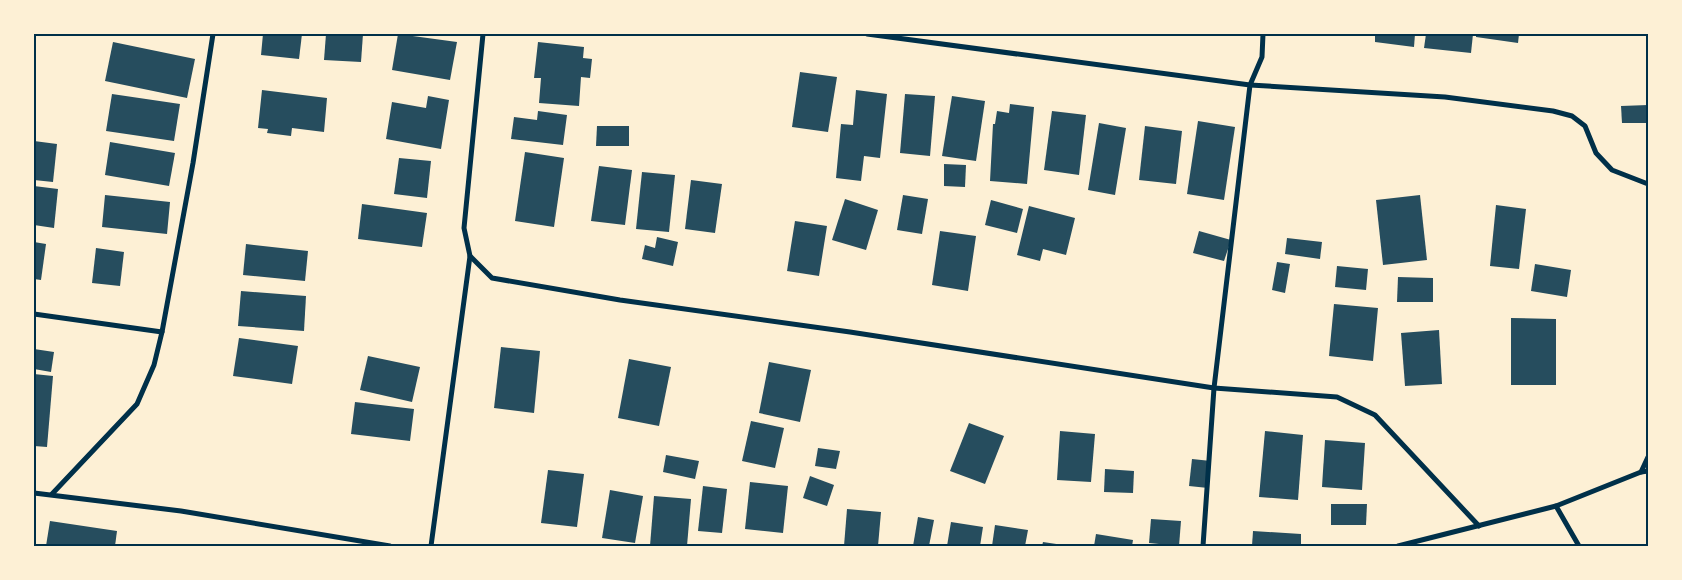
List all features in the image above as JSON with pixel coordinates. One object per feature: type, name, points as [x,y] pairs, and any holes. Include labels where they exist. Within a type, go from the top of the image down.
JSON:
[{"type":"street","points":[[52,494],[137,404],[154,365],[162,332],[193,163],[212,34]]},
{"type":"street","points":[[431,546],[470,256],[464,228],[483,34]]},
{"type":"street","points":[[868,34],[1250,85],[1444,97],[1553,111],[1572,116],[1584,126],[1596,153],[1612,170],[1648,184]]},
{"type":"street","points":[[1203,546],[1214,388],[1250,85],[1262,57],[1263,34]]},
{"type":"street","points":[[470,256],[492,278],[620,300],[850,332],[1214,388],[1338,397],[1375,415],[1480,526]]},
{"type":"street","points":[[34,314],[162,332]]},
{"type":"street","points":[[1641,472],[1648,457]]},
{"type":"street","points":[[1398,546],[1556,506],[1641,472],[1648,472]]},
{"type":"street","points":[[34,493],[181,511],[390,546]]},
{"type":"street","points":[[1556,506],[1579,546]]},
{"type":"building","points":[[263,34],[302,34],[299,59],[261,55]]},
{"type":"building","points":[[326,34],[363,34],[361,62],[324,60]]},
{"type":"building","points":[[398,34],[457,42],[450,80],[392,70]]},
{"type":"building","points":[[1375,34],[1415,34],[1414,47],[1375,42]]},
{"type":"building","points":[[1426,34],[1473,34],[1471,53],[1424,48]]},
{"type":"building","points":[[1476,34],[1519,34],[1518,43],[1476,37]]},
{"type":"building","points":[[113,42],[195,59],[187,98],[105,81]]},
{"type":"building","points":[[538,42],[584,47],[583,58],[592,59],[590,78],[581,77],[579,106],[539,103],[541,78],[534,78]]},
{"type":"building","points":[[800,72],[837,77],[828,132],[792,127]]},
{"type":"building","points":[[262,90],[327,98],[324,132],[292,128],[291,136],[267,133],[268,129],[258,128]]},
{"type":"building","points":[[856,90],[887,94],[880,158],[864,156],[861,181],[836,178],[841,124],[853,125]]},
{"type":"building","points":[[112,94],[180,104],[174,141],[106,131]]},
{"type":"building","points":[[905,94],[935,96],[930,156],[900,153]]},
{"type":"building","points":[[428,96],[449,100],[441,149],[386,139],[392,102],[426,108]]},
{"type":"building","points":[[952,96],[985,101],[976,161],[942,156]]},
{"type":"building","points":[[1010,104],[1034,107],[1027,184],[990,181],[993,124],[995,124],[997,111],[1009,113]]},
{"type":"building","points":[[1648,105],[1648,123],[1622,123],[1621,106]]},
{"type":"building","points":[[538,111],[567,115],[563,145],[511,139],[514,117],[537,120]]},
{"type":"building","points":[[1052,111],[1086,115],[1079,175],[1044,170]]},
{"type":"building","points":[[1198,121],[1235,127],[1224,200],[1187,194]]},
{"type":"building","points":[[1099,123],[1126,128],[1115,195],[1088,190]]},
{"type":"building","points":[[597,126],[629,126],[629,146],[596,146]]},
{"type":"building","points":[[1145,126],[1182,131],[1176,184],[1139,180]]},
{"type":"building","points":[[34,141],[57,144],[53,182],[34,180]]},
{"type":"building","points":[[110,142],[175,153],[169,186],[105,175]]},
{"type":"building","points":[[525,152],[564,158],[554,227],[515,221]]},
{"type":"building","points":[[399,158],[431,161],[427,198],[394,194]]},
{"type":"building","points":[[944,164],[966,165],[965,187],[944,186]]},
{"type":"building","points":[[599,166],[632,170],[625,225],[591,221]]},
{"type":"building","points":[[642,172],[675,175],[669,232],[636,229]]},
{"type":"building","points":[[691,180],[722,184],[715,233],[685,229]]},
{"type":"building","points":[[34,186],[58,189],[54,228],[34,225]]},
{"type":"building","points":[[105,195],[170,202],[167,234],[102,227]]},
{"type":"building","points":[[903,195],[928,199],[922,234],[897,230]]},
{"type":"building","points":[[1420,195],[1427,260],[1383,265],[1376,200]]},
{"type":"building","points":[[845,199],[878,210],[866,250],[832,240]]},
{"type":"building","points":[[991,200],[1023,209],[1017,233],[985,225]]},
{"type":"building","points":[[362,204],[427,213],[422,247],[358,239]]},
{"type":"building","points":[[1496,205],[1526,209],[1519,269],[1490,266]]},
{"type":"building","points":[[1029,206],[1075,218],[1066,255],[1043,249],[1040,261],[1017,255]]},
{"type":"building","points":[[795,221],[827,226],[819,276],[787,271]]},
{"type":"building","points":[[940,231],[976,236],[968,291],[932,285]]},
{"type":"building","points":[[1199,231],[1231,240],[1224,261],[1193,253]]},
{"type":"building","points":[[657,237],[678,242],[673,266],[642,259],[645,245],[655,248]]},
{"type":"building","points":[[1287,238],[1322,242],[1320,259],[1285,254]]},
{"type":"building","points":[[34,242],[46,244],[41,280],[34,279]]},
{"type":"building","points":[[246,244],[308,251],[305,281],[243,275]]},
{"type":"building","points":[[96,248],[124,252],[120,286],[92,283]]},
{"type":"building","points":[[1277,262],[1290,264],[1285,293],[1272,290]]},
{"type":"building","points":[[1535,264],[1571,270],[1567,297],[1531,291]]},
{"type":"building","points":[[1337,266],[1368,269],[1366,290],[1335,287]]},
{"type":"building","points":[[1398,277],[1433,278],[1433,302],[1397,302]]},
{"type":"building","points":[[241,291],[306,296],[304,331],[238,326]]},
{"type":"building","points":[[1334,304],[1378,308],[1373,361],[1329,356]]},
{"type":"building","points":[[1511,318],[1556,319],[1556,385],[1511,385]]},
{"type":"building","points":[[1439,330],[1442,384],[1405,386],[1401,333]]},
{"type":"building","points":[[239,338],[298,346],[292,384],[233,376]]},
{"type":"building","points":[[501,347],[540,351],[534,413],[494,408]]},
{"type":"building","points":[[34,349],[54,352],[51,372],[34,369]]},
{"type":"building","points":[[368,356],[420,367],[412,402],[360,390]]},
{"type":"building","points":[[629,359],[671,367],[659,426],[618,418]]},
{"type":"building","points":[[769,362],[811,370],[800,422],[759,413]]},
{"type":"building","points":[[34,374],[53,376],[47,447],[34,446]]},
{"type":"building","points":[[355,402],[414,409],[410,441],[351,434]]},
{"type":"building","points":[[751,421],[784,428],[775,468],[742,461]]},
{"type":"building","points":[[969,423],[1004,436],[985,484],[950,471]]},
{"type":"building","points":[[1060,431],[1095,434],[1091,482],[1057,480]]},
{"type":"building","points":[[1265,431],[1303,435],[1298,500],[1259,497]]},
{"type":"building","points":[[1325,440],[1365,443],[1362,490],[1322,487]]},
{"type":"building","points":[[818,448],[840,451],[836,469],[815,466]]},
{"type":"building","points":[[666,455],[699,461],[695,479],[663,472]]},
{"type":"building","points":[[1192,459],[1211,461],[1208,488],[1189,486]]},
{"type":"building","points":[[1105,469],[1134,471],[1133,493],[1104,492]]},
{"type":"building","points":[[548,470],[584,474],[577,527],[541,523]]},
{"type":"building","points":[[810,476],[834,485],[827,506],[803,498]]},
{"type":"building","points":[[750,482],[788,486],[783,533],[745,529]]},
{"type":"building","points":[[703,486],[727,489],[722,533],[698,531]]},
{"type":"building","points":[[610,490],[643,496],[635,543],[602,538]]},
{"type":"building","points":[[654,496],[691,499],[687,546],[650,546]]},
{"type":"building","points":[[1331,504],[1367,504],[1366,525],[1331,525]]},
{"type":"building","points":[[847,509],[881,512],[878,546],[844,546]]},
{"type":"building","points":[[918,517],[934,520],[929,546],[913,546]]},
{"type":"building","points":[[1151,519],[1181,521],[1179,546],[1149,543]]},
{"type":"building","points":[[50,521],[117,531],[115,546],[46,546]]},
{"type":"building","points":[[951,522],[983,527],[980,546],[947,546]]},
{"type":"building","points":[[995,525],[1028,530],[1025,546],[992,546]]},
{"type":"building","points":[[1253,531],[1301,534],[1301,546],[1252,546]]},
{"type":"building","points":[[1096,534],[1133,540],[1132,546],[1094,546]]},
{"type":"building","points":[[1043,542],[1063,545],[1063,546],[1042,546]]}]
